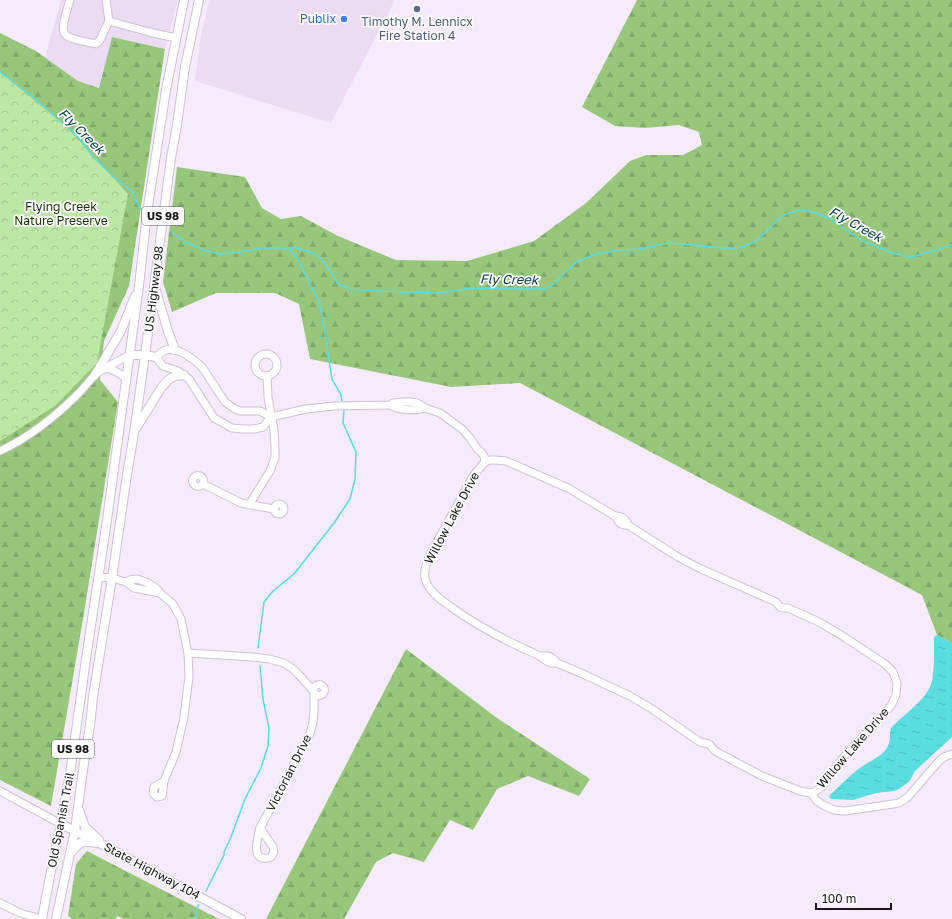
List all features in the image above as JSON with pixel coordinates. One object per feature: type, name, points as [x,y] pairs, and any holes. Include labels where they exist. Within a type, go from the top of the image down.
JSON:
[{"type":"main road","name":"US Highway 98","points":[[98,577],[130,355],[148,205],[166,90],[184,0]]},
{"type":"main road","name":"US Highway 98","points":[[112,578],[126,475],[134,433],[145,355],[170,158],[177,125],[185,67],[199,2]]},
{"type":"main road","points":[[171,64],[185,67]]},
{"type":"main road","points":[[154,285],[175,350]]},
{"type":"main road","points":[[95,376],[120,331],[139,286]]},
{"type":"main road","points":[[130,355],[156,357]]},
{"type":"main road","points":[[134,433],[143,416],[168,380],[184,374]]},
{"type":"main road","name":"Old Spanish Trail","points":[[41,919],[70,774],[98,577]]},
{"type":"main road","name":"Old Spanish Trail","points":[[56,919],[75,830],[93,697],[112,578]]},
{"type":"main road","points":[[78,807],[86,827],[105,846]]},
{"type":"main road","name":"State Highway 104","points":[[61,824],[75,830],[241,919]]},
{"type":"main road","points":[[69,855],[78,844],[86,841],[105,846]]},
{"type":"street","points":[[70,0],[63,29],[65,34],[69,37],[96,44],[100,40],[109,21],[106,0]]},
{"type":"street","points":[[109,21],[176,38]]},
{"type":"street","points":[[271,417],[263,427],[254,429],[232,428],[223,424],[214,418],[189,379],[184,374],[163,366],[156,357],[164,350],[169,349],[184,353],[202,367],[225,402],[230,406],[240,411],[260,411],[271,417],[334,406],[390,405],[393,403],[411,402],[417,403],[425,408],[440,413],[462,429],[478,450],[482,452],[485,462]]},
{"type":"street","points":[[0,451],[37,430],[60,411],[95,376],[106,368],[130,355]]},
{"type":"street","points":[[106,368],[113,369],[126,379]]},
{"type":"street","points":[[249,505],[270,471],[275,458],[267,376]]},
{"type":"street","name":"Willow Lake Drive","points":[[495,460],[506,462],[568,488],[615,516],[624,518],[628,525],[661,547],[701,569],[776,602],[780,607],[788,608],[819,622],[842,635],[874,656],[893,672],[897,683],[896,695],[891,706],[843,758],[822,787],[811,793],[800,791],[762,776],[714,751],[708,744],[700,742],[652,709],[630,696],[589,676],[557,663],[551,657],[540,656],[488,631],[466,618],[433,592],[426,583],[424,571],[430,555],[473,476],[485,462],[495,460]]},
{"type":"street","points":[[203,484],[241,503],[274,509]]},
{"type":"street","points":[[98,577],[112,578],[126,582],[134,588],[160,593],[173,604],[181,619],[188,653],[189,676],[184,717],[176,752],[164,781]]},
{"type":"street","name":"Victorian Drive","points":[[188,653],[253,657],[284,663],[293,669],[314,692],[313,722],[310,734],[260,828]]},
{"type":"street","points":[[811,793],[817,801],[834,810],[844,811],[899,803],[908,796],[939,761],[952,754]]},
{"type":"street","points":[[818,789],[828,808]]},
{"type":"street","points":[[0,791],[61,824]]},
{"type":"street","points":[[0,903],[30,918],[41,919]]},
{"type":"shaded area","points":[[61,0],[178,0],[165,49],[112,37],[100,88],[78,81],[45,57]]},
{"type":"shaded area","points":[[209,0],[395,0],[331,123],[195,81],[201,36]]},
{"type":"green space","points":[[637,0],[952,0],[952,643],[937,635],[922,595],[520,383],[451,387],[310,359],[299,304],[275,293],[216,293],[172,312],[163,282],[177,167],[245,177],[262,208],[281,219],[301,216],[338,236],[396,260],[467,261],[534,241],[586,203],[630,161],[646,155],[683,155],[702,145],[699,132],[679,125],[645,128],[615,126],[582,107]]},
{"type":"green space","points":[[0,33],[36,51],[78,81],[99,88],[112,37],[165,49],[129,286],[104,341],[100,380],[118,402],[51,806],[0,780]]},
{"type":"green space","name":"Flying Creek Nature Preserve","points":[[0,72],[66,126],[128,194],[97,363],[55,406],[0,441]]},
{"type":"green space","points":[[406,649],[497,718],[590,779],[579,796],[528,776],[497,789],[473,830],[450,820],[424,862],[393,853],[376,862],[344,919],[266,919]]},
{"type":"green space","points":[[87,851],[219,919],[123,919],[118,916],[115,919],[72,919],[68,916],[76,864]]},
{"type":"water","points":[[937,635],[952,643],[952,737],[914,772],[910,781],[899,789],[876,793],[853,800],[831,799],[829,797],[831,794],[849,777],[882,754],[889,744],[891,728],[927,693],[932,683],[934,637]]},
{"type":"waterway","name":"Fly Creek","points":[[0,72],[31,95],[80,139],[93,157],[133,192],[138,205],[143,211]]},
{"type":"waterway","name":"Fly Creek","points":[[172,232],[185,242],[204,250],[220,254],[262,248],[285,248],[290,250],[293,247],[305,250],[318,256],[340,285],[351,289],[438,293],[473,288],[544,289],[551,286],[574,264],[582,259],[597,254],[619,250],[640,249],[668,243],[738,248],[755,242],[779,219],[786,214],[799,210],[813,212],[829,218],[861,240],[893,253],[909,257],[952,245]]},
{"type":"waterway","points":[[290,250],[298,260],[318,300],[322,314],[332,379],[341,395],[342,401]]},
{"type":"waterway","points":[[258,648],[264,602],[273,591],[294,574],[334,523],[350,499],[355,479],[356,452],[343,423],[344,410]]},
{"type":"waterway","points":[[206,891],[224,855],[245,799],[261,768],[268,746],[269,728],[263,699],[260,666]]},
{"type":"waterway","points":[[195,919],[198,905]]},
{"type":"place","name":"Timothy M. Lennicx Fire Station 4","points":[[417,9]]},
{"type":"place","name":"Publix","points":[[344,19]]}]
